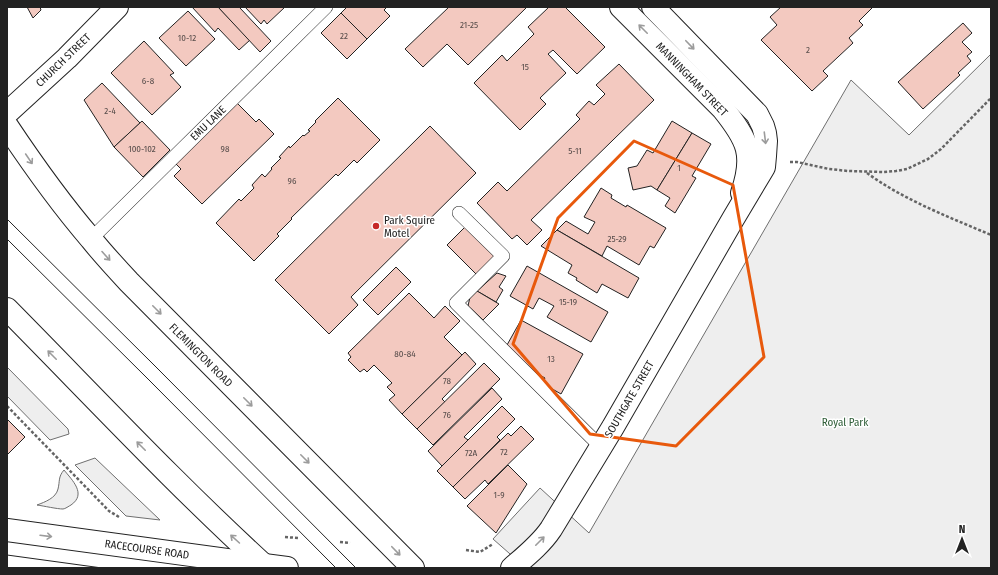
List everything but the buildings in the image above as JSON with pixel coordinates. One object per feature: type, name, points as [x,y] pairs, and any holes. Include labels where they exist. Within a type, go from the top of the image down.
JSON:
[{"type":"main road","name":"CHURCH STREET","points":[[7,113],[67,58],[117,7]]},
{"type":"main road","name":"MANNINGHAM STREET","points":[[621,7],[723,109],[743,136],[747,149],[756,162],[766,150],[765,133],[757,114],[653,7]]},
{"type":"main road","name":"FLEMINGTON ROAD","points":[[7,126],[33,165],[91,239],[129,282],[413,568]]},
{"type":"main road","name":"SOUTHGATE STREET","points":[[512,568],[547,535],[601,447],[764,167],[756,162]]},
{"type":"main road","points":[[7,309],[168,474],[266,566]]},
{"type":"main road","name":"RACECOURSE ROAD","points":[[7,530],[287,568]]},
{"type":"lane","name":"EMU LANE","points":[[91,239],[326,7]]},
{"type":"lane","points":[[459,213],[503,256],[456,303],[601,447]]},
{"type":"path","points":[[756,162],[797,162],[829,169],[866,172],[907,169],[928,159],[941,149],[991,98]]},
{"type":"path","points":[[866,172],[880,182],[928,208],[991,235]]},
{"type":"path","points":[[7,406],[109,511],[121,519]]},
{"type":"path","points":[[285,537],[298,538]]},
{"type":"path","points":[[340,542],[351,543]]},
{"type":"path","points":[[466,550],[480,552],[492,544]]},
{"type":"highlighted area","points":[[634,141],[733,185],[764,357],[676,446],[590,434],[513,344],[558,218]]},
{"type":"green space","name":"Royal Park","points":[[991,54],[991,568],[526,568],[493,539],[540,488],[589,533],[851,80],[909,135]]},
{"type":"green space","points":[[7,367],[68,429],[69,434],[50,440],[7,396]]},
{"type":"green space","points":[[95,458],[160,520],[126,516],[75,465]]},
{"type":"green space","points":[[64,470],[71,478],[78,492],[76,501],[63,509],[37,505],[55,495],[58,489],[60,477]]},
{"type":"tram line","points":[[7,219],[356,568]]},
{"type":"tram line","points":[[7,239],[336,568]]},
{"type":"tram line","points":[[7,555],[102,568]]},
{"type":"place","name":"Park Squire Motel","points":[[376,226]]}]
